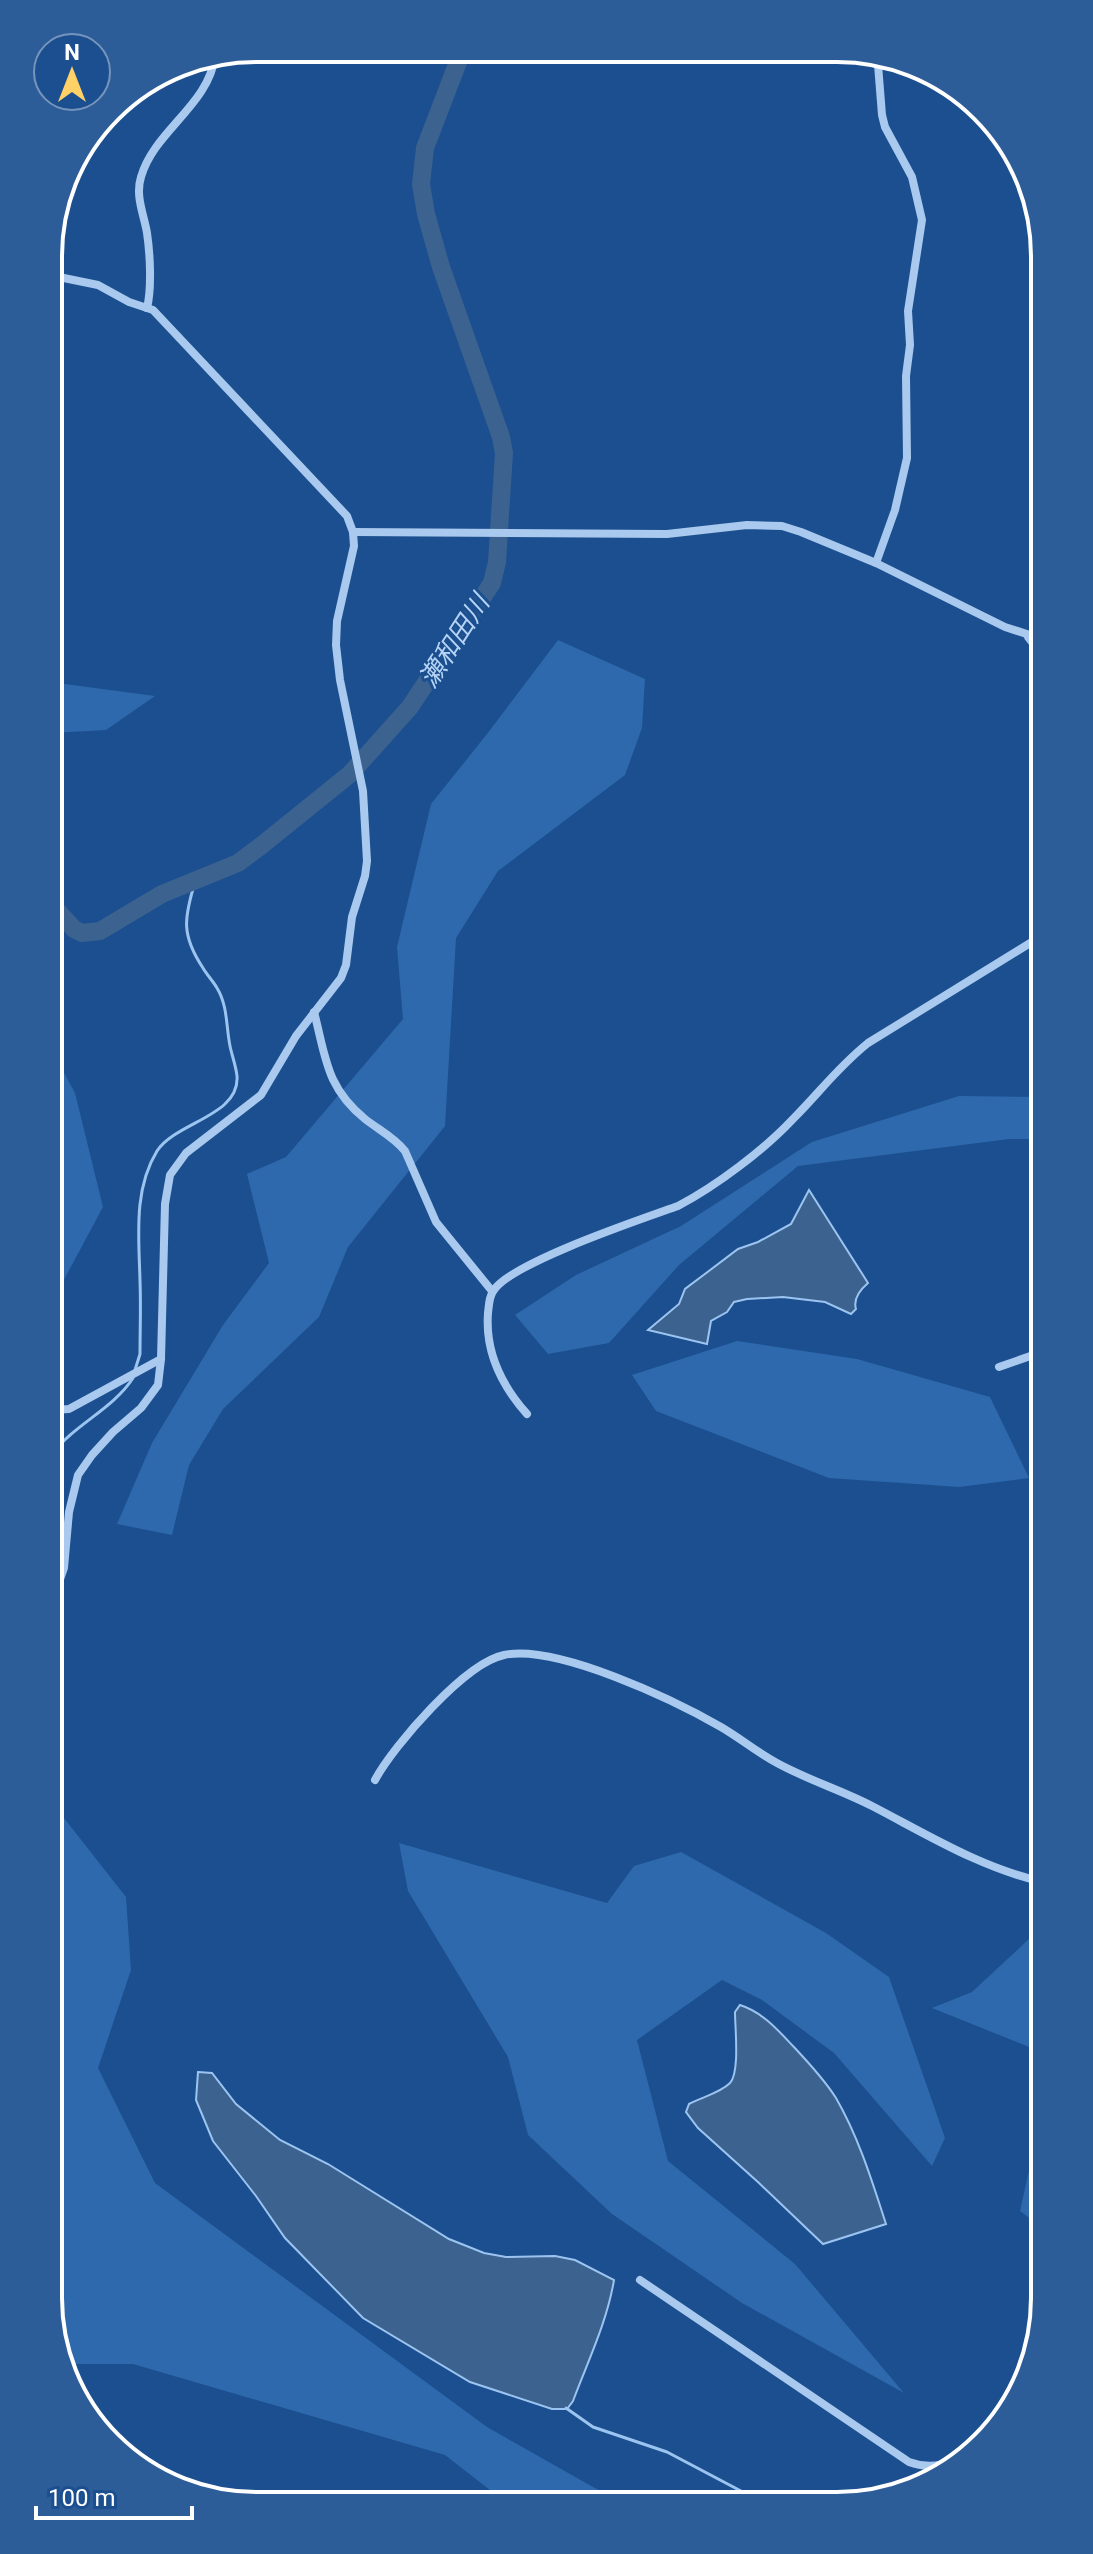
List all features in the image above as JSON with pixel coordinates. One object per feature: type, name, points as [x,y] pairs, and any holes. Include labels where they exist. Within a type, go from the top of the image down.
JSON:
[{"type":"street","points":[[876,563],[895,510],[907,458],[908,311],[922,220],[912,177],[885,127],[878,67]]},
{"type":"street","points":[[147,308],[148,243],[139,197],[140,181],[157,147],[208,82],[212,68]]},
{"type":"street","points":[[62,278],[98,285],[129,302],[153,310],[347,516],[353,532],[351,561],[337,621],[336,645],[340,680],[363,791],[367,861],[353,911],[344,971],[296,1036],[261,1095],[186,1153],[170,1175],[165,1204],[160,1377],[155,1392],[102,1443],[78,1475],[69,1512],[62,1577]]},
{"type":"street","points":[[353,532],[667,534],[771,525],[801,532],[876,563],[987,620],[1031,637]]},
{"type":"street","points":[[1028,636],[1031,640]]},
{"type":"street","points":[[527,1414],[502,1378],[490,1347],[488,1320],[492,1291],[530,1265],[696,1196],[779,1133],[844,1062],[868,1043],[1031,943]]},
{"type":"street","points":[[314,1012],[333,1085],[353,1108],[399,1143],[436,1222],[492,1291]]},
{"type":"street","points":[[999,1367],[1031,1356]]},
{"type":"street","points":[[62,1409],[69,1409],[161,1359]]},
{"type":"street","points":[[375,1780],[406,1737],[469,1673],[499,1657],[534,1655],[588,1668],[639,1686],[703,1717],[779,1765],[851,1796],[947,1847],[1003,1872],[1031,1879]]},
{"type":"street","points":[[640,2280],[909,2462],[934,2466]]},
{"type":"shaded area","points":[[558,640],[645,679],[642,728],[625,775],[498,871],[456,938],[445,1126],[348,1247],[319,1317],[223,1409],[189,1465],[172,1535],[117,1524],[152,1443],[223,1325],[269,1263],[247,1174],[286,1157],[403,1019],[397,947],[431,804]]},
{"type":"shaded area","points":[[62,684],[155,696],[106,730],[62,732]]},
{"type":"shaded area","points":[[62,1069],[75,1093],[103,1207],[62,1283]]},
{"type":"shaded area","points":[[959,1096],[1031,1097],[1031,1139],[1009,1139],[798,1166],[679,1265],[609,1343],[548,1354],[515,1315],[576,1275],[681,1226],[812,1142]]},
{"type":"shaded area","points":[[809,1190],[868,1283],[858,1294],[856,1309],[851,1314],[825,1302],[783,1297],[747,1299],[734,1302],[727,1312],[711,1321],[707,1344],[648,1330],[679,1304],[685,1289],[738,1249],[791,1224]]},
{"type":"shaded area","points":[[737,1341],[857,1359],[990,1397],[1029,1478],[959,1487],[829,1478],[656,1411],[632,1375]]},
{"type":"shaded area","points":[[64,1818],[126,1897],[131,1970],[98,2068],[155,2183],[487,2427],[602,2492],[492,2492],[445,2455],[133,2364],[75,2365],[64,2323],[62,2298]]},
{"type":"shaded area","points":[[399,1843],[607,1903],[634,1866],[681,1852],[826,1933],[889,1977],[945,2138],[932,2166],[834,2053],[762,2000],[722,1980],[637,2040],[668,2161],[795,2264],[904,2393],[742,2303],[612,2214],[528,2135],[508,2057],[408,1891]]},
{"type":"shaded area","points":[[1031,1937],[1031,2048],[932,2008],[972,1992]]},
{"type":"shaded area","points":[[740,2005],[775,2027],[831,2091],[858,2144],[886,2224],[823,2244],[698,2128],[686,2112],[689,2104],[730,2083],[736,2060],[735,2012]]},
{"type":"shaded area","points":[[198,2072],[212,2073],[236,2104],[280,2140],[328,2164],[449,2239],[484,2253],[506,2257],[555,2256],[575,2260],[614,2280],[607,2311],[573,2401],[567,2409],[552,2409],[470,2382],[363,2318],[285,2238],[213,2141],[196,2100]]},
{"type":"shaded area","points":[[1031,2162],[1031,2219],[1020,2211]]},
{"type":"waterway","name":"瀬和田川","points":[[62,916],[82,933],[100,931],[162,894],[238,863],[262,845],[350,774],[410,707],[492,583],[497,562],[504,453],[441,267],[421,184],[425,148],[458,62]]},
{"type":"waterway","points":[[135,1370],[140,1354],[139,1214],[149,1166],[166,1141],[228,1101],[235,1090],[237,1076],[223,1002],[188,936],[187,916],[195,882]]},
{"type":"waterway","points":[[62,1442],[115,1399],[133,1378]]},
{"type":"waterway","points":[[566,2408],[593,2427],[667,2452],[743,2492]]}]
